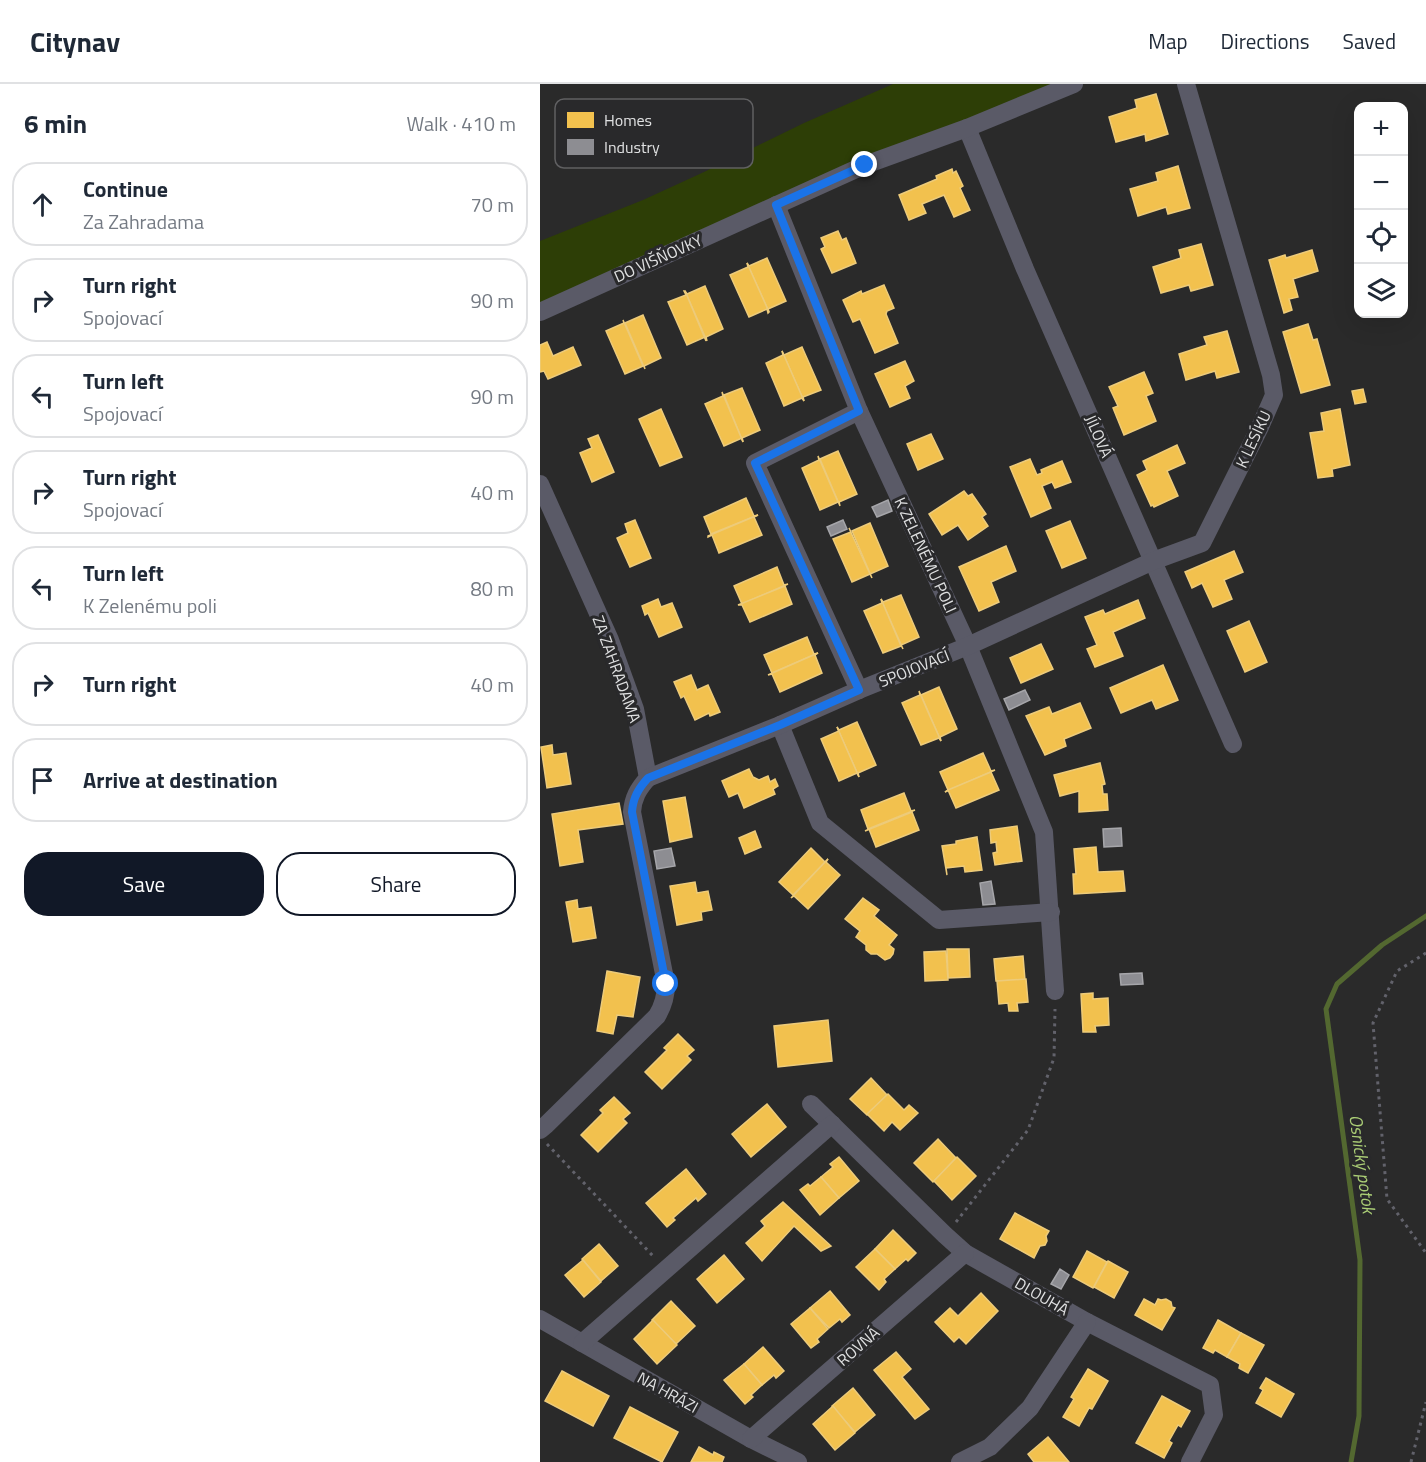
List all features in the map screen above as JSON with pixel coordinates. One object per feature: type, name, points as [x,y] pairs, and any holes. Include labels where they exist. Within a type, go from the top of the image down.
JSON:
[{"type":"street","name":"DO VIŠŇOVKY","points":[[540,312],[865,165],[967,128],[1074,84]]},
{"type":"street","name":"K LESÍKU","points":[[968,646],[1153,561],[1202,543],[1274,395],[1271,375],[1186,84]]},
{"type":"street","name":"JÍLOVÁ","points":[[967,128],[1025,269],[1233,744]]},
{"type":"street","name":"K ZELENÉMU POLI","points":[[776,205],[859,411],[968,646],[1044,832],[1055,991]]},
{"type":"street","name":"SPOJOVACÍ","points":[[859,411],[755,463],[859,690]]},
{"type":"street","name":"ZA ZAHRADAMA","points":[[540,484],[548,525],[610,640],[635,709],[648,778]]},
{"type":"street","name":"SPOJOVACÍ","points":[[648,778],[968,646]]},
{"type":"street","points":[[780,725],[820,823],[939,920],[1051,912]]},
{"type":"street","points":[[540,1130],[650,1024],[657,1016],[664,1000],[666,984],[632,812],[635,794],[648,778]]},
{"type":"street","name":"DLOUHÁ","points":[[811,1104],[966,1253],[1087,1322],[1210,1385],[1214,1414],[1190,1462]]},
{"type":"street","points":[[582,1343],[832,1124]]},
{"type":"street","name":"ROVNÁ","points":[[751,1439],[966,1253]]},
{"type":"street","name":"NA HRÁZI","points":[[540,1319],[751,1439],[798,1462]]},
{"type":"street","points":[[960,1462],[990,1447],[1030,1408],[1087,1322]]},
{"type":"path","points":[[1426,953],[1397,971],[1373,1023],[1387,1199],[1426,1253]]},
{"type":"path","points":[[945,1235],[1028,1130],[1054,1058],[1055,991]]},
{"type":"path","points":[[540,1137],[666,1269]]},
{"type":"path","points":[[1411,1462],[1426,1402]]},
{"type":"green space","points":[[893,84],[1055,84],[540,303],[540,241],[643,200],[712,168],[753,168],[753,148]]},
{"type":"building: Homes","points":[[1156,94],[1168,134],[1146,141],[1145,134],[1116,142],[1109,117],[1137,108],[1135,100]]},
{"type":"building: Homes","points":[[1178,166],[1190,208],[1168,214],[1166,207],[1138,216],[1130,189],[1158,181],[1156,173]]},
{"type":"building: Homes","points":[[952,169],[953,173],[956,171],[963,186],[960,188],[970,210],[954,217],[944,195],[922,204],[926,213],[909,220],[899,195],[937,179],[936,176]]},
{"type":"building: Homes","points":[[838,231],[842,240],[846,238],[856,263],[832,273],[821,249],[825,247],[821,238]]},
{"type":"building: Homes","points":[[1201,244],[1213,285],[1191,291],[1189,285],[1161,293],[1153,267],[1181,258],[1179,250]]},
{"type":"building: Homes","points":[[1312,250],[1318,271],[1293,279],[1298,297],[1289,299],[1292,310],[1284,313],[1269,260],[1285,255],[1286,258]]},
{"type":"building: Homes","points":[[767,258],[786,301],[768,309],[769,312],[747,263],[749,266]]},
{"type":"building: Homes","points":[[747,263],[769,312],[768,313],[767,309],[749,317],[730,275],[748,267]]},
{"type":"building: Homes","points":[[884,285],[894,308],[886,314],[898,343],[875,353],[860,319],[853,322],[843,300],[861,291],[862,294]]},
{"type":"building: Homes","points":[[705,286],[723,329],[706,337],[707,341],[685,291],[687,294]]},
{"type":"building: Homes","points":[[685,291],[704,337],[687,345],[668,302],[686,295]]},
{"type":"building: Homes","points":[[643,315],[661,358],[644,366],[645,369],[625,323]]},
{"type":"building: Homes","points":[[623,320],[643,366],[625,374],[606,331],[624,323]]},
{"type":"building: Homes","points":[[1308,324],[1313,340],[1317,339],[1330,385],[1301,393],[1283,332]]},
{"type":"building: Homes","points":[[1227,331],[1239,372],[1217,378],[1215,371],[1186,380],[1179,354],[1207,345],[1204,337]]},
{"type":"building: Homes","points":[[547,342],[553,356],[573,347],[581,365],[548,379],[544,371],[540,372],[540,345]]},
{"type":"building: Homes","points":[[802,347],[821,390],[803,397],[804,401],[782,351],[784,355]]},
{"type":"building: Homes","points":[[782,351],[804,401],[802,398],[784,406],[766,363],[783,355]]},
{"type":"building: Homes","points":[[905,361],[914,381],[905,386],[910,398],[890,407],[875,374]]},
{"type":"building: Homes","points":[[1144,372],[1153,393],[1146,396],[1156,421],[1124,435],[1113,408],[1118,406],[1109,387]]},
{"type":"building: Homes","points":[[742,388],[760,430],[742,438],[743,442],[724,395]]},
{"type":"building: Homes","points":[[1363,389],[1366,402],[1355,404],[1352,391]]},
{"type":"building: Homes","points":[[722,392],[741,438],[724,446],[705,404],[723,396]]},
{"type":"building: Homes","points":[[661,409],[682,457],[660,466],[639,419]]},
{"type":"building: Homes","points":[[1340,409],[1350,465],[1332,469],[1333,476],[1318,478],[1310,433],[1324,431],[1321,413]]},
{"type":"building: Homes","points":[[931,434],[943,459],[918,470],[907,444]]},
{"type":"building: Homes","points":[[598,435],[614,472],[592,482],[580,453],[592,448],[588,439]]},
{"type":"building: Homes","points":[[1177,445],[1185,463],[1167,471],[1178,496],[1154,507],[1151,506],[1137,475],[1147,470],[1143,461]]},
{"type":"building: Homes","points":[[838,451],[857,494],[839,502],[840,506],[820,459]]},
{"type":"building: Homes","points":[[818,456],[838,502],[820,510],[802,468],[819,460]]},
{"type":"building: Homes","points":[[1030,459],[1037,475],[1042,473],[1041,470],[1062,461],[1071,482],[1055,488],[1052,482],[1042,486],[1051,508],[1031,517],[1010,467]]},
{"type":"building: Homes","points":[[964,491],[968,496],[972,494],[986,514],[982,517],[988,526],[968,540],[958,525],[942,535],[929,514]]},
{"type":"building: Homes","points":[[746,498],[754,516],[758,515],[711,534],[704,517]]},
{"type":"building: Homes","points":[[758,515],[754,517],[762,535],[719,553],[712,535],[708,537],[708,536]]},
{"type":"building: Homes","points":[[635,520],[651,558],[630,567],[617,538],[628,533],[625,524]]},
{"type":"building: Homes","points":[[1070,521],[1086,558],[1062,568],[1046,531]]},
{"type":"building: Homes","points":[[870,523],[888,566],[870,574],[852,531]]},
{"type":"building: Homes","points":[[851,532],[870,574],[852,582],[833,539]]},
{"type":"building: Homes","points":[[1006,546],[1016,571],[991,582],[999,602],[979,611],[959,567]]},
{"type":"building: Homes","points":[[1234,551],[1243,572],[1224,580],[1232,599],[1213,607],[1202,583],[1192,588],[1185,572]]},
{"type":"building: Homes","points":[[777,567],[784,585],[788,584],[742,604],[734,586]]},
{"type":"building: Homes","points":[[785,586],[792,604],[750,622],[742,605],[738,605]]},
{"type":"building: Homes","points":[[901,595],[919,637],[901,645],[881,599],[883,602]]},
{"type":"building: Homes","points":[[658,599],[661,607],[672,603],[682,627],[659,637],[648,613],[645,615],[642,606]]},
{"type":"building: Homes","points":[[881,599],[901,646],[883,653],[864,611],[882,603]]},
{"type":"building: Homes","points":[[1138,600],[1145,618],[1113,632],[1123,656],[1095,667],[1087,649],[1097,645],[1085,617],[1103,610],[1105,614]]},
{"type":"building: Homes","points":[[1249,621],[1267,662],[1245,672],[1227,631]]},
{"type":"building: Homes","points":[[807,637],[814,654],[818,653],[772,673],[764,655]]},
{"type":"building: Homes","points":[[1041,644],[1053,669],[1021,683],[1010,658]]},
{"type":"building: Homes","points":[[818,653],[815,655],[822,673],[780,692],[772,674],[768,675]]},
{"type":"building: Homes","points":[[1163,665],[1178,700],[1156,709],[1152,700],[1121,713],[1110,688]]},
{"type":"building: Homes","points":[[691,675],[697,690],[708,685],[720,712],[710,716],[709,713],[695,720],[684,696],[681,698],[674,682]]},
{"type":"building: Homes","points":[[939,687],[957,729],[940,737],[941,741],[921,695]]},
{"type":"building: Homes","points":[[919,691],[941,741],[939,738],[921,745],[902,703],[920,695]]},
{"type":"building: Homes","points":[[1080,703],[1091,728],[1064,739],[1066,746],[1045,755],[1026,716],[1049,707],[1052,714]]},
{"type":"building: Homes","points":[[857,722],[876,765],[858,773],[859,777],[837,727],[839,730]]},
{"type":"building: Homes","points":[[839,731],[859,777],[857,773],[839,781],[821,739]]},
{"type":"building: Homes","points":[[552,745],[553,755],[566,753],[571,784],[547,788],[541,747]]},
{"type":"building: Homes","points":[[983,753],[991,771],[995,770],[945,792],[948,790],[940,772]]},
{"type":"building: Homes","points":[[1100,763],[1105,784],[1102,785],[1103,794],[1107,794],[1108,810],[1079,812],[1079,791],[1060,796],[1054,775]]},
{"type":"building: Homes","points":[[749,769],[753,777],[759,780],[768,776],[770,782],[775,779],[778,786],[773,789],[775,794],[744,808],[738,793],[729,797],[722,781]]},
{"type":"building: Homes","points":[[991,772],[999,790],[956,808],[948,790]]},
{"type":"building: Homes","points":[[904,793],[911,811],[915,810],[868,829],[861,810]]},
{"type":"building: Homes","points":[[685,797],[692,837],[670,842],[663,801]]},
{"type":"building: Homes","points":[[619,803],[623,824],[578,830],[583,862],[560,866],[552,814]]},
{"type":"building: Homes","points":[[912,812],[919,830],[876,847],[869,829]]},
{"type":"building: Homes","points":[[1017,826],[1022,861],[995,865],[993,853],[997,852],[996,842],[991,843],[990,830]]},
{"type":"building: Homes","points":[[755,831],[761,847],[745,854],[739,838]]},
{"type":"building: Homes","points":[[977,837],[982,870],[965,872],[964,866],[946,868],[947,875],[942,846]]},
{"type":"building: Homes","points":[[1096,847],[1098,872],[1123,871],[1125,891],[1074,894],[1073,874],[1076,874],[1074,849]]},
{"type":"building: Homes","points":[[811,848],[825,862],[828,859],[793,895],[779,882]]},
{"type":"building: Homes","points":[[828,859],[826,862],[840,875],[808,909],[794,896],[791,898]]},
{"type":"building: Homes","points":[[695,882],[697,893],[708,891],[712,910],[701,912],[702,920],[677,925],[670,886]]},
{"type":"building: Homes","points":[[863,898],[879,910],[874,916],[897,935],[889,945],[894,949],[890,958],[885,960],[866,950],[866,945],[856,937],[860,931],[845,919]]},
{"type":"building: Homes","points":[[577,900],[578,909],[591,907],[596,938],[573,942],[566,902]]},
{"type":"building: Homes","points":[[947,949],[969,949],[970,977],[948,978]]},
{"type":"building: Homes","points":[[946,951],[948,980],[925,981],[924,952]]},
{"type":"building: Homes","points":[[1023,956],[1025,980],[996,981],[994,959]]},
{"type":"building: Homes","points":[[607,971],[640,977],[633,1017],[617,1015],[613,1034],[597,1031]]},
{"type":"building: Homes","points":[[1026,979],[1028,1002],[1017,1003],[1018,1011],[1009,1011],[1008,1003],[999,1004],[997,981]]},
{"type":"building: Homes","points":[[1093,993],[1093,999],[1108,998],[1109,1025],[1095,1026],[1096,1032],[1083,1032],[1081,994]]},
{"type":"building: Homes","points":[[828,1020],[832,1061],[778,1067],[774,1026]]},
{"type":"building: Homes","points":[[678,1034],[694,1050],[687,1056],[691,1060],[662,1089],[645,1072],[667,1050],[664,1048]]},
{"type":"building: Homes","points":[[871,1078],[887,1095],[867,1115],[850,1099]]},
{"type":"building: Homes","points":[[888,1094],[904,1110],[909,1105],[918,1113],[900,1130],[892,1122],[884,1131],[867,1114]]},
{"type":"building: Homes","points":[[614,1097],[630,1113],[623,1119],[627,1123],[598,1152],[581,1135],[603,1113],[600,1110]]},
{"type":"building: Homes","points":[[767,1104],[786,1127],[751,1157],[732,1134]]},
{"type":"building: Homes","points":[[938,1139],[956,1158],[933,1182],[914,1163]]},
{"type":"building: Homes","points":[[839,1157],[859,1181],[839,1198],[821,1177],[833,1167],[830,1164]]},
{"type":"building: Homes","points":[[957,1157],[976,1176],[952,1200],[934,1181]]},
{"type":"building: Homes","points":[[686,1169],[706,1194],[698,1201],[696,1198],[673,1218],[675,1220],[667,1227],[646,1203]]},
{"type":"building: Homes","points":[[821,1177],[839,1198],[820,1215],[800,1190],[808,1184],[810,1186]]},
{"type":"building: Homes","points":[[783,1202],[831,1246],[821,1251],[794,1226],[762,1261],[746,1243],[765,1226],[761,1221]]},
{"type":"building: Homes","points":[[1015,1213],[1049,1231],[1045,1245],[1040,1246],[1034,1258],[1000,1239]]},
{"type":"building: Homes","points":[[893,1230],[916,1253],[895,1269],[875,1249]]},
{"type":"building: Homes","points":[[599,1244],[618,1266],[601,1281],[582,1259]]},
{"type":"building: Homes","points":[[875,1249],[895,1269],[884,1279],[886,1282],[879,1290],[856,1267]]},
{"type":"building: Homes","points":[[1087,1251],[1107,1262],[1093,1288],[1073,1277]]},
{"type":"building: Homes","points":[[724,1255],[744,1279],[717,1303],[697,1279]]},
{"type":"building: Homes","points":[[583,1260],[601,1282],[584,1297],[565,1275]]},
{"type":"building: Homes","points":[[1108,1261],[1128,1272],[1114,1298],[1094,1287]]},
{"type":"building: Homes","points":[[830,1291],[850,1315],[842,1322],[840,1319],[829,1328],[810,1308]]},
{"type":"building: Homes","points":[[981,1293],[998,1311],[966,1344],[959,1337],[954,1342],[935,1322],[950,1308],[958,1316]]},
{"type":"building: Homes","points":[[1144,1299],[1155,1305],[1158,1299],[1166,1299],[1175,1308],[1162,1330],[1135,1315]]},
{"type":"building: Homes","points":[[671,1301],[695,1326],[676,1344],[652,1320]]},
{"type":"building: Homes","points":[[810,1308],[828,1329],[817,1339],[819,1342],[811,1348],[791,1324]]},
{"type":"building: Homes","points":[[653,1320],[677,1345],[657,1364],[634,1339]]},
{"type":"building: Homes","points":[[1218,1320],[1241,1333],[1227,1357],[1215,1350],[1213,1353],[1203,1348]]},
{"type":"building: Homes","points":[[1241,1333],[1264,1345],[1248,1373],[1239,1368],[1240,1364],[1227,1357]]},
{"type":"building: Homes","points":[[763,1347],[784,1371],[776,1378],[774,1375],[762,1385],[744,1364]]},
{"type":"building: Homes","points":[[896,1352],[911,1369],[902,1377],[929,1409],[915,1419],[874,1370]]},
{"type":"building: Homes","points":[[744,1364],[762,1385],[745,1404],[724,1380]]},
{"type":"building: Homes","points":[[1088,1369],[1108,1381],[1079,1426],[1063,1417],[1074,1399],[1071,1397]]},
{"type":"building: Homes","points":[[562,1371],[609,1396],[593,1426],[545,1401]]},
{"type":"building: Homes","points":[[1266,1378],[1294,1394],[1281,1417],[1256,1403],[1263,1390],[1260,1388]]},
{"type":"building: Homes","points":[[853,1388],[875,1415],[855,1432],[832,1406]]},
{"type":"building: Homes","points":[[1162,1396],[1190,1411],[1181,1427],[1178,1425],[1169,1441],[1172,1443],[1164,1458],[1136,1443]]},
{"type":"building: Homes","points":[[833,1406],[855,1433],[835,1450],[813,1424]]},
{"type":"building: Homes","points":[[630,1407],[678,1432],[662,1462],[614,1438]]},
{"type":"building: Homes","points":[[1048,1437],[1069,1462],[1034,1462],[1028,1454]]},
{"type":"building: Homes","points":[[699,1447],[713,1455],[714,1452],[724,1457],[722,1462],[691,1462]]},
{"type":"building: Industry","points":[[888,500],[892,511],[877,517],[872,507]]},
{"type":"building: Industry","points":[[843,520],[847,529],[831,536],[827,527]]},
{"type":"building: Industry","points":[[1025,690],[1030,700],[1009,710],[1004,699]]},
{"type":"building: Industry","points":[[1121,828],[1122,846],[1104,847],[1103,829]]},
{"type":"building: Industry","points":[[671,848],[675,866],[657,869],[654,851]]},
{"type":"building: Industry","points":[[991,881],[995,904],[983,905],[980,883]]},
{"type":"building: Industry","points":[[1142,973],[1143,984],[1121,985],[1120,974]]},
{"type":"building: Industry","points":[[1060,1269],[1069,1275],[1061,1289],[1051,1284]]},
{"type":"waterway","name":"Osnický potok","points":[[1351,1462],[1359,1416],[1360,1260],[1326,1009],[1337,984],[1382,945],[1426,916]]},
{"type":"route","points":[[666,984],[632,812],[635,794],[648,778],[780,725],[859,690],[755,463],[859,411],[776,205],[865,165]]}]
